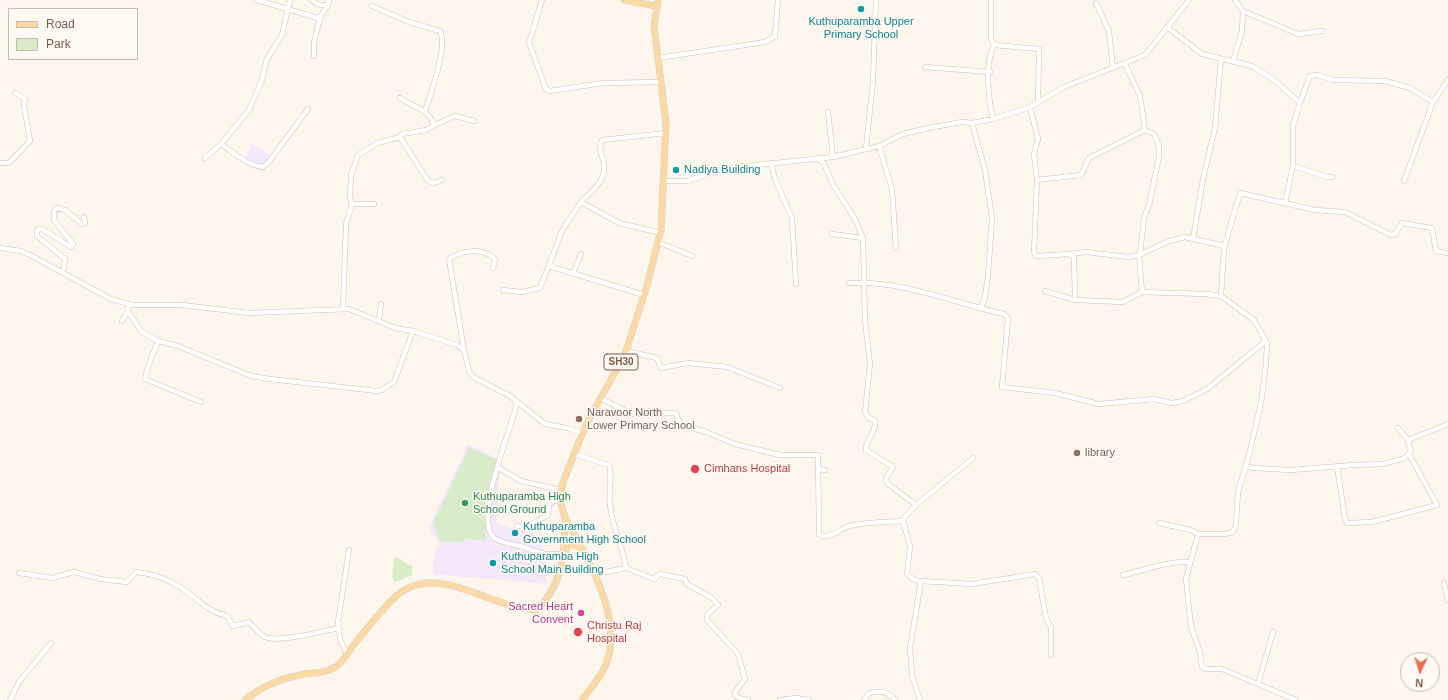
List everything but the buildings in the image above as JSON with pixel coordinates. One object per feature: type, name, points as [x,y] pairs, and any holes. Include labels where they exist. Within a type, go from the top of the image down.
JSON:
[{"type":"main road","points":[[624,0],[657,3]]},
{"type":"main road","name":"SH30","points":[[582,700],[600,676],[606,662],[610,646],[606,610],[602,591],[582,548],[565,520],[561,490],[583,433],[600,398],[618,369],[626,351],[661,234],[666,133],[654,26],[657,3]]},
{"type":"main road","points":[[245,700],[254,692],[270,683],[334,668],[347,654],[374,619],[404,588],[442,583],[462,587],[522,610],[536,610],[546,601],[561,571],[565,543],[565,520]]},
{"type":"main road","points":[[565,543],[569,539],[577,540]]},
{"type":"main road","points":[[564,553],[568,545],[572,544],[582,548]]},
{"type":"street","points":[[257,0],[320,18]]},
{"type":"street","points":[[205,158],[221,144],[249,110],[262,80],[266,61],[282,34],[290,0]]},
{"type":"street","points":[[312,0],[317,4],[327,6]]},
{"type":"street","points":[[314,56],[314,43],[320,18],[329,0]]},
{"type":"street","points":[[542,0],[529,43],[546,89],[550,91],[603,83],[661,82]]},
{"type":"street","points":[[658,58],[765,42],[775,36],[778,0]]},
{"type":"street","points":[[866,148],[872,81],[876,0]]},
{"type":"street","points":[[991,0],[991,39],[994,44],[989,61],[990,72],[988,92],[993,118]]},
{"type":"street","points":[[664,181],[687,181],[727,168],[833,157],[879,146],[903,134],[962,122],[972,123],[1030,106],[1087,76],[1125,64],[1145,55],[1190,0]]},
{"type":"street","points":[[1235,0],[1243,11],[1298,34],[1322,31]]},
{"type":"street","points":[[1096,4],[1106,20],[1109,31],[1113,68]]},
{"type":"street","points":[[372,6],[409,22],[440,31],[442,44],[435,84],[425,111]]},
{"type":"street","points":[[1233,61],[1242,30],[1243,11]]},
{"type":"street","points":[[1167,27],[1202,54],[1252,66],[1264,73],[1300,103]]},
{"type":"street","points":[[994,44],[1039,49],[1038,103]]},
{"type":"street","points":[[1193,239],[1203,179],[1213,139],[1221,59]]},
{"type":"street","points":[[1125,64],[1140,96],[1145,130]]},
{"type":"street","points":[[925,67],[990,72]]},
{"type":"street","points":[[1285,203],[1293,166],[1292,138],[1300,103],[1310,76],[1318,75],[1333,80],[1385,81],[1410,88],[1433,102]]},
{"type":"street","points":[[1404,181],[1433,102],[1448,80]]},
{"type":"street","points":[[0,163],[9,163],[30,141],[24,106],[25,99],[15,93]]},
{"type":"street","points":[[400,98],[425,111],[430,116],[433,123],[437,124]]},
{"type":"street","points":[[1030,106],[1038,139],[1034,154],[1037,180],[1035,254],[1039,256],[1086,252],[1128,256],[1140,254],[1169,241],[1186,237],[1225,246]]},
{"type":"street","points":[[221,144],[256,166],[263,167],[279,149],[295,124],[308,109]]},
{"type":"street","points":[[828,112],[833,157]]},
{"type":"street","points":[[343,309],[346,224],[352,204],[350,197],[351,176],[358,155],[378,143],[400,137],[402,134],[426,130],[455,116],[474,121]]},
{"type":"street","points":[[972,123],[985,170],[992,218],[988,276],[985,296],[981,308]]},
{"type":"street","points":[[1037,180],[1081,174],[1089,158],[1145,130]]},
{"type":"street","points":[[1142,292],[1140,254],[1144,218],[1151,199],[1159,147],[1154,134],[1145,130]]},
{"type":"street","points":[[503,290],[521,292],[540,288],[562,229],[581,202],[601,181],[604,174],[600,145],[602,140],[666,133]]},
{"type":"street","points":[[400,137],[425,177],[434,183],[442,180]]},
{"type":"street","points":[[879,146],[892,189],[896,248]]},
{"type":"street","points":[[817,158],[824,163],[833,185],[855,219],[863,238],[864,282],[870,364],[865,412],[868,417],[876,423],[865,447],[866,450],[893,467],[886,478],[887,483],[916,505]]},
{"type":"street","points":[[771,163],[775,179],[792,218],[796,284]]},
{"type":"street","points":[[1293,166],[1327,177],[1332,177]]},
{"type":"street","points":[[1222,296],[1225,246],[1240,193],[1315,210],[1345,212],[1391,234],[1395,234],[1402,223],[1429,227],[1434,232],[1436,251],[1448,254]]},
{"type":"street","points":[[581,202],[619,223],[661,234]]},
{"type":"street","points":[[352,204],[374,204]]},
{"type":"street","points":[[61,272],[64,268],[65,259],[37,236],[37,230],[42,229],[71,248],[74,246],[71,239],[54,220],[53,214],[57,208],[60,208],[82,224],[85,223],[84,217]]},
{"type":"street","points":[[832,234],[863,238]]},
{"type":"street","points":[[658,242],[692,256]]},
{"type":"street","points":[[0,248],[21,251],[111,299],[128,304],[182,305],[249,313],[349,309],[379,320],[395,328],[413,331],[457,345],[464,350]]},
{"type":"street","points":[[493,268],[495,259],[490,254],[481,252],[459,253],[449,259],[464,350],[469,371],[473,377],[515,400],[542,423],[583,433]]},
{"type":"street","points":[[573,272],[580,254]]},
{"type":"street","points":[[1069,254],[1076,260],[1075,300]]},
{"type":"street","points":[[549,266],[573,272],[644,295]]},
{"type":"street","points":[[849,283],[864,282],[898,286],[1004,314],[1008,318],[1002,387],[1055,393],[1099,404],[1154,399],[1172,403],[1183,401],[1207,389],[1266,341]]},
{"type":"street","points":[[1045,291],[1075,300],[1123,302],[1142,292],[1222,296],[1254,320],[1266,341],[1266,364],[1261,403],[1246,466],[1238,492],[1236,525],[1233,532],[1224,534],[1198,534],[1191,530],[1159,523]]},
{"type":"street","points":[[122,321],[128,311],[128,304]]},
{"type":"street","points":[[379,320],[381,304]]},
{"type":"street","points":[[128,311],[141,331],[158,341],[178,346],[251,376],[377,391],[382,390],[394,382],[413,331]]},
{"type":"street","points":[[158,341],[145,379],[201,402]]},
{"type":"street","points":[[626,351],[657,358],[661,368],[688,363],[727,367],[780,388]]},
{"type":"street","points":[[600,398],[632,414],[676,414],[680,424],[706,432],[734,444],[772,453],[796,456],[818,455],[819,534],[822,536],[835,534],[848,526],[903,521]]},
{"type":"street","points":[[515,400],[514,412],[489,496],[490,531],[494,538],[547,555],[564,553]]},
{"type":"street","points":[[1408,440],[1448,424]]},
{"type":"street","points":[[1246,466],[1254,468],[1291,470],[1383,464],[1405,458],[1411,451],[1408,440],[1398,428]]},
{"type":"street","points":[[574,454],[609,465],[612,472],[610,504],[613,521],[624,555],[626,568]]},
{"type":"street","points":[[1337,466],[1347,523],[1372,522],[1437,505],[1409,454]]},
{"type":"street","points":[[973,458],[916,505],[904,518],[903,521],[910,546],[907,574],[914,580],[972,584],[1035,574],[1039,578],[1046,618],[1051,628],[1051,655]]},
{"type":"street","points":[[497,467],[521,481],[561,490]]},
{"type":"street","points":[[818,469],[825,470]]},
{"type":"street","points":[[517,526],[532,524],[548,516],[549,504],[561,498]]},
{"type":"street","points":[[1198,534],[1186,579],[1191,628],[1200,652],[1202,667],[1206,669],[1222,669],[1296,700]]},
{"type":"street","points":[[347,654],[340,639],[339,610],[346,582],[349,550]]},
{"type":"street","points":[[1123,574],[1164,563],[1190,562]]},
{"type":"street","points":[[594,574],[626,568],[654,579],[660,574],[685,579],[687,584],[712,598],[718,605],[707,615],[707,620],[738,654],[745,679],[735,692],[735,695],[739,698],[748,700]]},
{"type":"street","points":[[19,573],[52,578],[74,572],[100,579],[127,582],[136,572],[146,573],[157,576],[181,588],[215,613],[227,616],[233,626],[249,622],[266,637],[278,638],[299,636],[339,628]]},
{"type":"street","points":[[920,700],[912,676],[910,648],[922,581]]},
{"type":"street","points":[[1444,583],[1448,600]]},
{"type":"street","points":[[1258,684],[1273,632]]},
{"type":"street","points":[[10,700],[19,682],[51,643]]},
{"type":"street","points":[[864,700],[868,694],[881,691],[886,692],[896,700]]},
{"type":"street","points":[[780,700],[795,698],[809,700]]},
{"type":"shaded area","points":[[252,144],[270,155],[262,165],[246,158]]},
{"type":"shaded area","points":[[468,444],[502,461],[498,484],[496,523],[536,535],[543,546],[547,584],[433,574],[434,551],[440,546],[429,527]]},
{"type":"green space","name":"Kuthuparamba High School Ground","points":[[470,447],[497,460],[489,484],[485,540],[465,539],[464,542],[440,541],[433,523]]},
{"type":"green space","points":[[398,557],[408,565],[412,565],[412,574],[399,581],[394,581],[392,575],[394,559]]},
{"type":"place","name":"Kuthuparamba Upper Primary School","points":[[861,9]]},
{"type":"place","name":"Nadiya Building","points":[[676,170]]},
{"type":"place","name":"Naravoor North Lower Primary School","points":[[579,419]]},
{"type":"place","name":"library","points":[[1077,453]]},
{"type":"place","name":"Cimhans Hospital","points":[[695,469]]},
{"type":"place","name":"Kuthuparamba High School Ground","points":[[465,503]]},
{"type":"place","name":"Kuthuparamba Government High School","points":[[515,533]]},
{"type":"place","name":"Kuthuparamba High School Main Building","points":[[493,563]]},
{"type":"place","name":"Sacred Heart Convent","points":[[581,613]]},
{"type":"place","name":"Christu Raj Hospital","points":[[578,632]]}]
